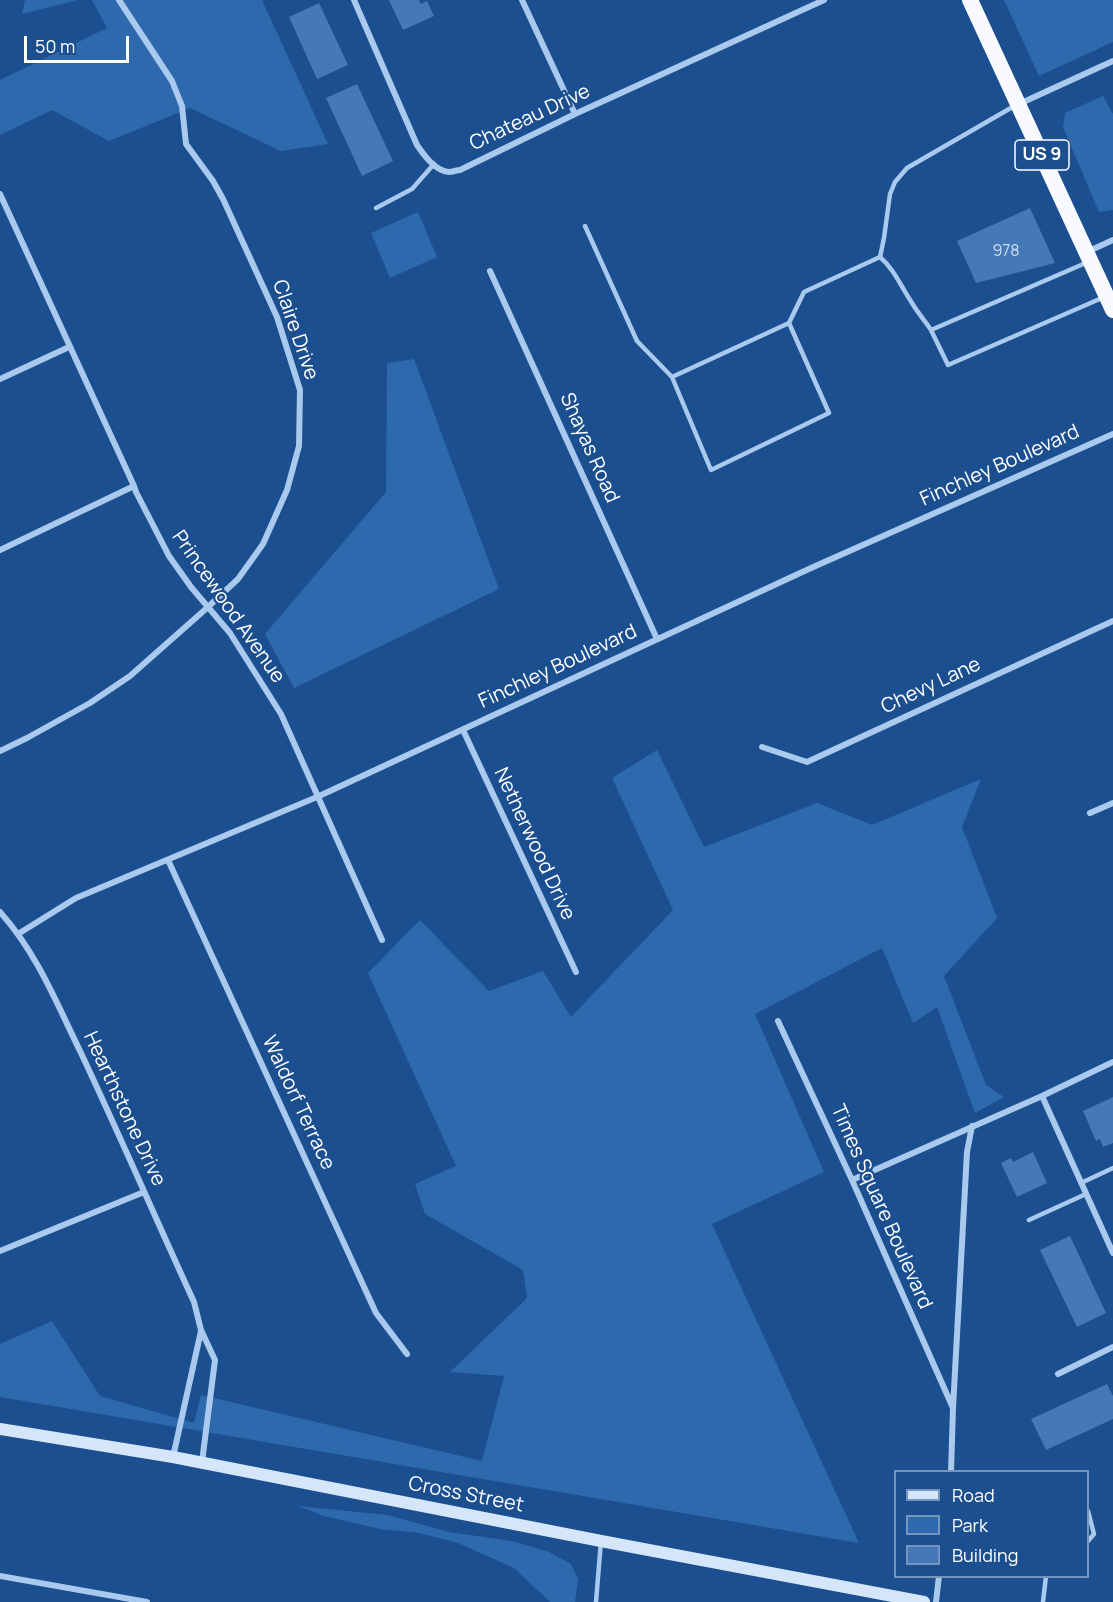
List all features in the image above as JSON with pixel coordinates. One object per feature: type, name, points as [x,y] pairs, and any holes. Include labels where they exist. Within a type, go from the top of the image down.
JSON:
[{"type":"highway","name":"US 9","points":[[970,0],[1110,303]]},
{"type":"main road","name":"Cross Street","points":[[0,1429],[173,1457],[758,1570],[876,1598],[924,1602]]},
{"type":"street","name":"Claire Drive","points":[[0,751],[90,703],[130,676],[238,579],[264,544],[287,490],[299,446],[300,390],[277,317],[223,199],[186,144],[182,106],[172,81],[119,0]]},
{"type":"street","points":[[354,0],[417,145],[434,164]]},
{"type":"street","points":[[522,0],[575,114]]},
{"type":"street","points":[[803,0],[807,8]]},
{"type":"street","name":"Chateau Drive","points":[[434,164],[449,172],[459,170],[824,0]]},
{"type":"street","points":[[1018,104],[1113,62]]},
{"type":"street","name":"Princewood Avenue","points":[[1,198],[136,492],[169,556],[191,587],[230,633],[281,714],[382,940]]},
{"type":"street","points":[[1088,257],[1113,240]]},
{"type":"street","name":"Shayas Road","points":[[490,271],[657,639]]},
{"type":"street","points":[[0,379],[69,347]]},
{"type":"street","name":"Finchley Boulevard","points":[[18,934],[76,898],[317,797],[657,639],[1113,434]]},
{"type":"street","points":[[0,550],[134,486]]},
{"type":"street","name":"Chevy Lane","points":[[762,747],[807,762],[1113,621]]},
{"type":"street","name":"Netherwood Drive","points":[[463,730],[576,972]]},
{"type":"street","points":[[1090,813],[1113,803]]},
{"type":"street","name":"Waldorf Terrace","points":[[168,860],[376,1313],[407,1354]]},
{"type":"street","name":"Hearthstone Drive","points":[[0,912],[37,962],[194,1302],[201,1330],[215,1360],[202,1463]]},
{"type":"street","name":"Times Square Boulevard","points":[[778,1021],[852,1180],[953,1408]]},
{"type":"street","points":[[852,1180],[1113,1062]]},
{"type":"street","points":[[1042,1096],[1113,1253]]},
{"type":"street","points":[[951,1470],[968,1152],[972,1126]]},
{"type":"street","points":[[0,1251],[144,1192]]},
{"type":"street","name":"Hearthstone Drive","points":[[173,1457],[201,1330]]},
{"type":"street","points":[[1058,1374],[1113,1347]]},
{"type":"street","points":[[0,1576],[147,1602]]},
{"type":"street","points":[[936,1602],[939,1578]]},
{"type":"lane","points":[[880,257],[890,194],[895,182],[907,168],[1018,104]]},
{"type":"lane","points":[[376,208],[412,189],[434,164]]},
{"type":"lane","points":[[585,226],[637,341],[672,377],[711,470],[829,413],[789,323]]},
{"type":"lane","points":[[672,377],[789,323],[804,292],[880,257]]},
{"type":"lane","points":[[880,257],[895,272],[912,303],[931,330],[948,365],[1110,303]]},
{"type":"lane","points":[[931,330],[1088,257]]},
{"type":"lane","points":[[1081,1183],[1113,1168]]},
{"type":"lane","points":[[1029,1220],[1086,1194]]},
{"type":"lane","points":[[1089,1515],[1094,1534],[1089,1540]]},
{"type":"lane","points":[[596,1602],[601,1541]]},
{"type":"lane","points":[[1043,1602],[1046,1578]]},
{"type":"green space","points":[[25,0],[78,0],[22,14]]},
{"type":"green space","points":[[92,0],[262,0],[328,144],[281,151],[190,108],[109,141],[52,110],[0,135],[0,80],[107,28]]},
{"type":"green space","points":[[1004,0],[1113,0],[1113,42],[1039,76]]},
{"type":"green space","points":[[1103,96],[1113,114],[1113,210],[1099,212],[1063,127],[1065,113]]},
{"type":"green space","points":[[418,212],[437,257],[390,278],[371,233]]},
{"type":"green space","points":[[414,359],[499,589],[294,688],[265,634],[386,492],[387,363]]},
{"type":"green space","points":[[657,750],[704,847],[817,803],[872,825],[981,779],[962,827],[997,918],[944,976],[986,1085],[1004,1097],[975,1113],[937,1007],[913,1023],[882,948],[755,1014],[824,1172],[712,1224],[859,1543],[0,1397],[0,1344],[52,1321],[100,1396],[194,1423],[201,1395],[482,1461],[504,1376],[450,1372],[527,1298],[523,1270],[425,1214],[415,1184],[456,1166],[368,973],[420,920],[489,991],[543,971],[571,1017],[673,910],[612,778]]},
{"type":"green space","points":[[298,1506],[388,1515],[449,1532],[512,1541],[549,1552],[571,1564],[578,1579],[575,1602],[550,1602],[514,1568],[458,1543],[419,1533],[380,1529],[324,1516]]},
{"type":"building","points":[[389,0],[419,0],[421,4],[427,1],[434,16],[403,30]]},
{"type":"building","points":[[319,3],[348,65],[317,79],[289,17]]},
{"type":"building","points":[[357,84],[393,161],[362,176],[326,98]]},
{"type":"building","points":[[1030,208],[1055,263],[976,283],[957,241]]},
{"type":"building","points":[[1113,1097],[1113,1143],[1103,1147],[1100,1139],[1096,1141],[1083,1111]]},
{"type":"building","points":[[1033,1152],[1047,1183],[1017,1197],[1001,1163],[1011,1158],[1013,1162]]},
{"type":"building","points":[[1070,1236],[1106,1313],[1077,1327],[1040,1250]]},
{"type":"building","points":[[1107,1384],[1113,1396],[1113,1419],[1046,1450],[1031,1419]]}]
